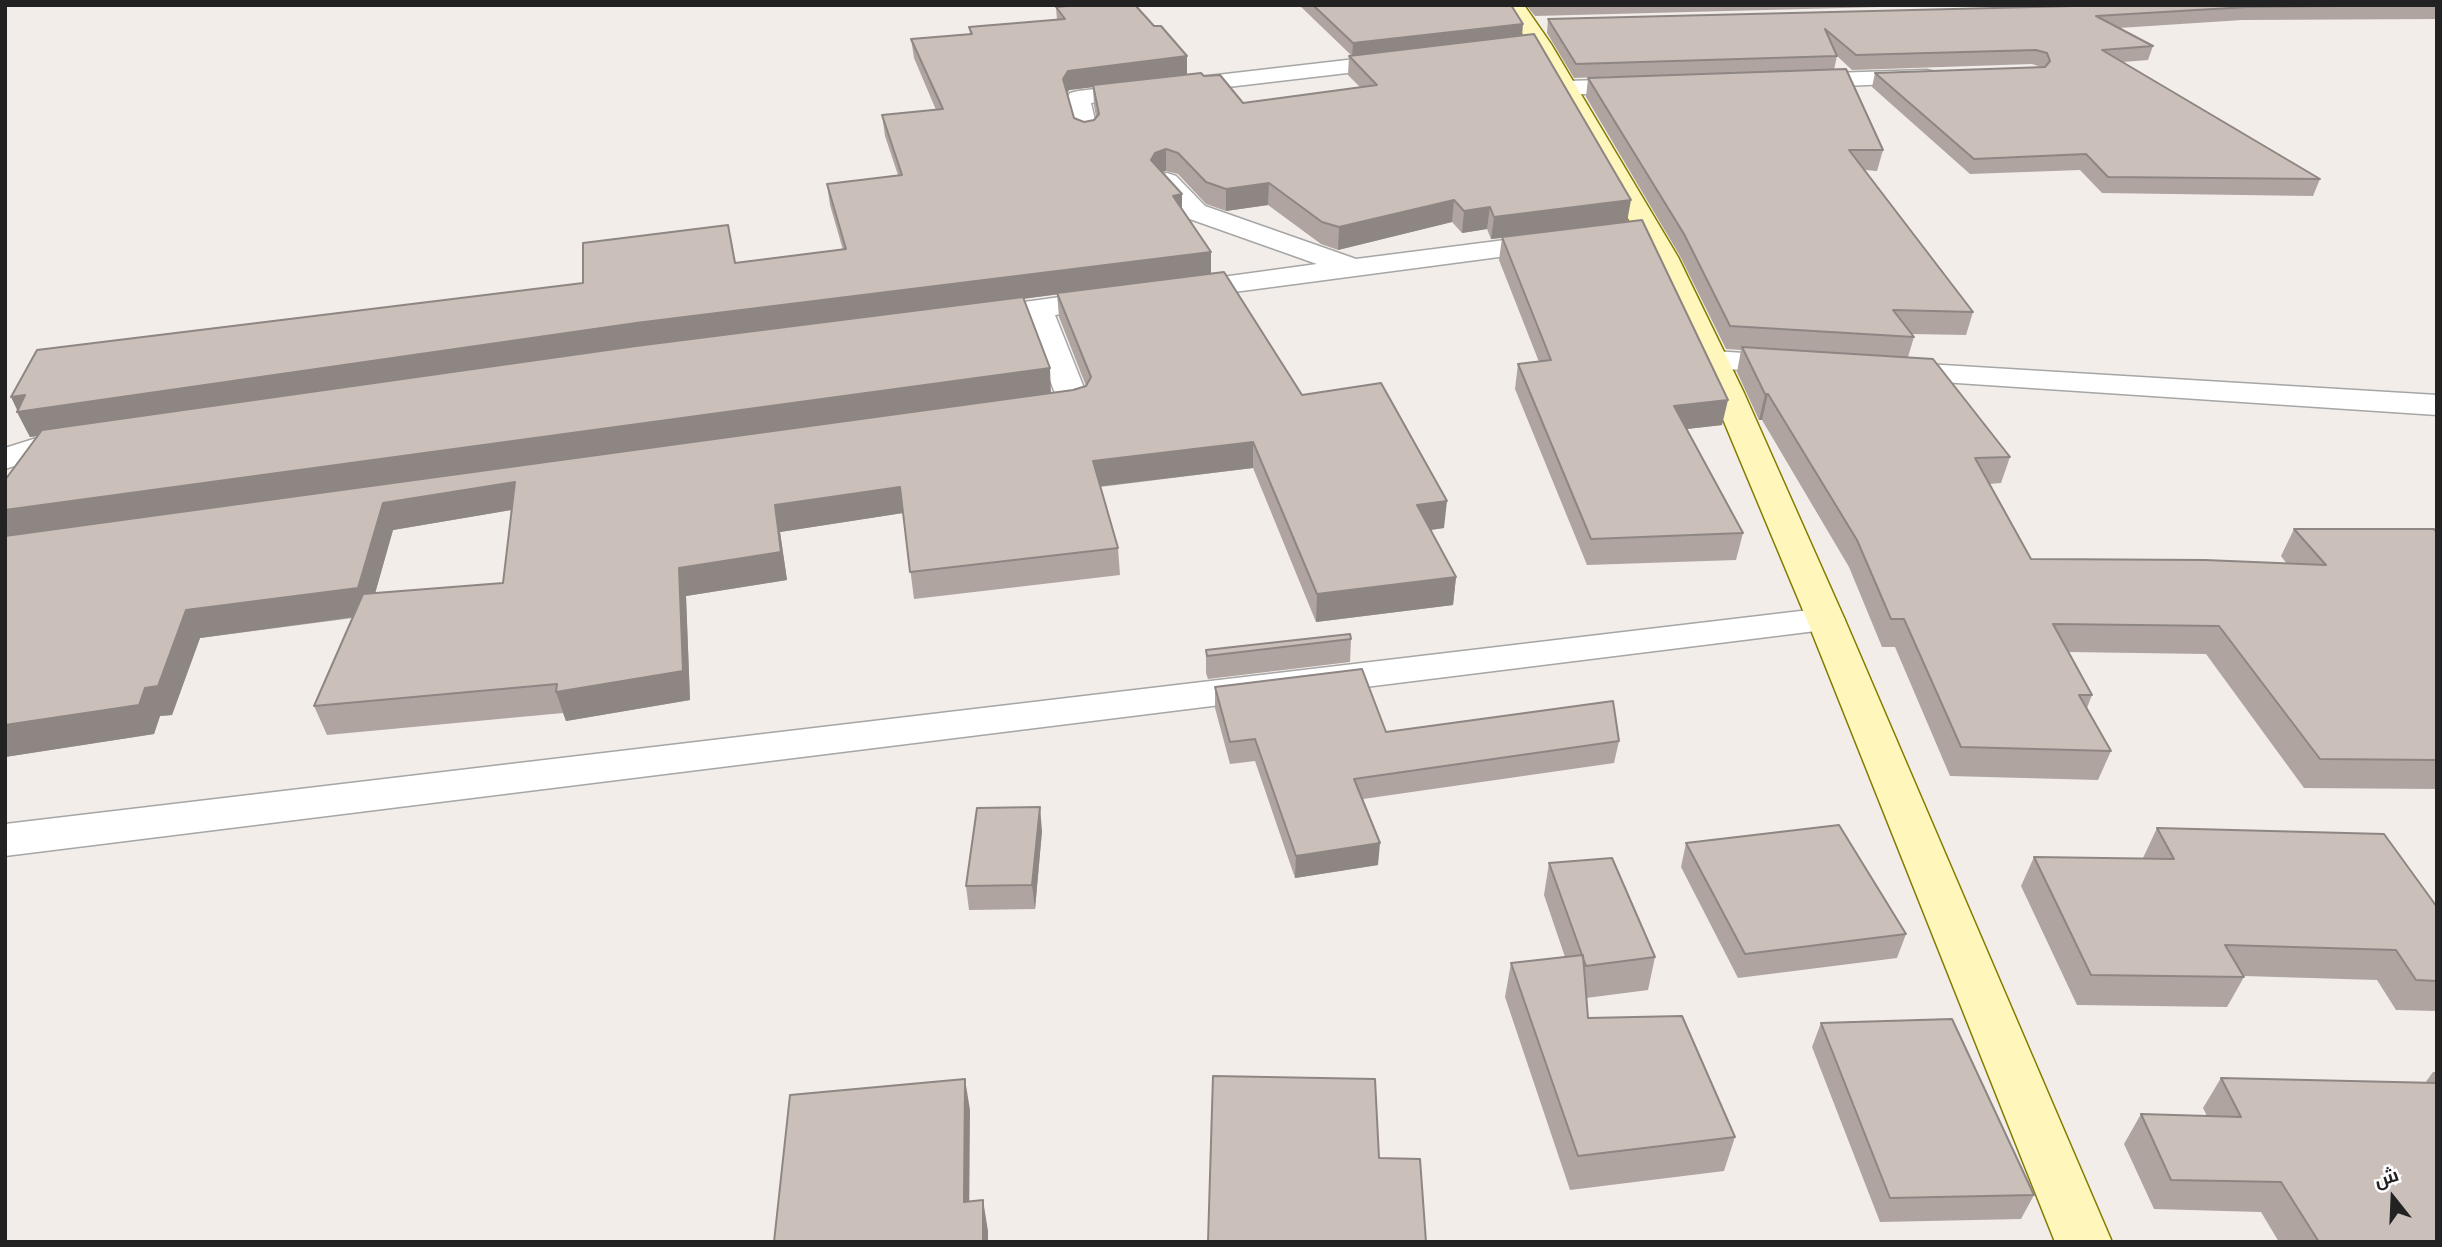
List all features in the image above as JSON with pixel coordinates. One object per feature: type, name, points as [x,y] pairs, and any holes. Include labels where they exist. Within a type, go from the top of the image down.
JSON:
[{"type":"street","points":[[1530,29],[1566,88],[1634,231],[1664,257],[1713,360],[1826,620],[2084,1242]]},
{"type":"street","points":[[1086,133],[1078,98],[1418,58]]},
{"type":"street","points":[[1771,82],[1950,77]]},
{"type":"street","points":[[1566,88],[1662,85]]},
{"type":"street","points":[[1167,181],[1196,212],[1354,267]]},
{"type":"street","points":[[942,320],[1581,238]]},
{"type":"street","points":[[1005,413],[1074,403],[1038,308]]},
{"type":"street","points":[[1713,360],[1824,367]]},
{"type":"street","points":[[1866,369],[2437,405]]},
{"type":"street","points":[[9,473],[43,446],[111,436]]},
{"type":"street","points":[[5,840],[1826,620]]},
{"type":"building","points":[[1135,5],[1154,26],[1161,26],[1187,56],[1068,71],[1063,79],[1074,118],[1084,122],[1094,120],[1099,114],[1093,85],[1201,73],[1204,76],[1220,75],[1243,103],[1377,85],[1349,56],[1534,34],[1631,200],[1494,217],[1490,207],[1464,211],[1454,200],[1339,227],[1322,222],[1269,183],[1226,189],[1206,182],[1178,153],[1166,149],[1155,153],[1151,160],[1182,194],[1173,196],[1211,252],[636,323],[17,412],[25,395],[11,397],[37,350],[583,283],[583,243],[728,225],[735,263],[846,249],[827,184],[902,175],[882,115],[943,109],[911,39],[972,34],[969,27],[1065,19],[1056,7]]},
{"type":"building","points":[[1313,5],[1511,5],[1523,24],[1353,43]]},
{"type":"building","points":[[2115,5],[2437,5],[2247,7],[2096,16],[2153,46],[2102,50],[2320,179],[2108,177],[2086,154],[1974,159],[1875,73],[2045,67],[2050,61],[2047,53],[2036,50],[1856,55],[1825,29],[1837,56],[1576,64],[1548,19]]},
{"type":"building","points":[[1846,69],[1883,150],[1849,150],[1973,312],[1893,310],[1914,337],[1730,326],[1684,234],[1588,78]]},
{"type":"building","points":[[1642,220],[1728,400],[1674,406],[1743,533],[1591,539],[1518,364],[1551,360],[1502,237]]},
{"type":"building","points":[[1224,272],[1302,395],[1381,383],[1447,501],[1417,505],[1456,577],[1317,594],[1253,442],[1093,461],[1118,548],[910,572],[900,487],[775,505],[781,552],[679,568],[683,671],[556,692],[557,684],[314,706],[363,594],[503,583],[515,482],[383,503],[358,588],[186,610],[158,686],[145,688],[139,705],[5,725],[5,536],[1073,390],[1086,386],[1091,377],[1057,293]]},
{"type":"building","points":[[1023,297],[1050,368],[5,510],[5,480],[42,430],[636,346]]},
{"type":"building","points":[[1742,347],[1933,359],[2010,457],[1975,458],[2031,559],[2205,560],[2326,565],[2294,529],[2434,529],[2437,533],[2437,760],[2320,759],[2219,626],[2053,624],[2092,695],[2079,695],[2111,751],[1961,747],[1904,619],[1891,619],[1857,540],[1768,394],[1765,394]]},
{"type":"building","points":[[1350,634],[1351,639],[1207,656],[1206,650]]},
{"type":"building","points":[[1362,669],[1386,732],[1613,701],[1619,741],[1354,779],[1380,843],[1296,856],[1255,739],[1230,742],[1215,687]]},
{"type":"building","points":[[1040,807],[1032,885],[966,886],[977,808]]},
{"type":"building","points":[[1839,825],[1906,934],[1745,954],[1686,843]]},
{"type":"building","points":[[2157,828],[2384,834],[2437,907],[2437,981],[2416,980],[2396,950],[2225,945],[2244,977],[2091,975],[2034,857],[2174,859]]},
{"type":"building","points":[[1612,858],[1655,957],[1586,966],[1549,863]]},
{"type":"building","points":[[1583,955],[1588,1018],[1682,1016],[1735,1137],[1578,1156],[1511,963]]},
{"type":"building","points":[[1952,1019],[2034,1195],[1890,1198],[1821,1023]]},
{"type":"building","points":[[1213,1076],[1375,1079],[1379,1158],[1420,1159],[1426,1242],[1208,1242]]},
{"type":"building","points":[[2221,1078],[2437,1083],[2437,1242],[2319,1242],[2281,1182],[2171,1180],[2141,1114],[2241,1117]]},
{"type":"building","points":[[965,1079],[964,1202],[983,1200],[983,1242],[774,1242],[790,1095]]}]
